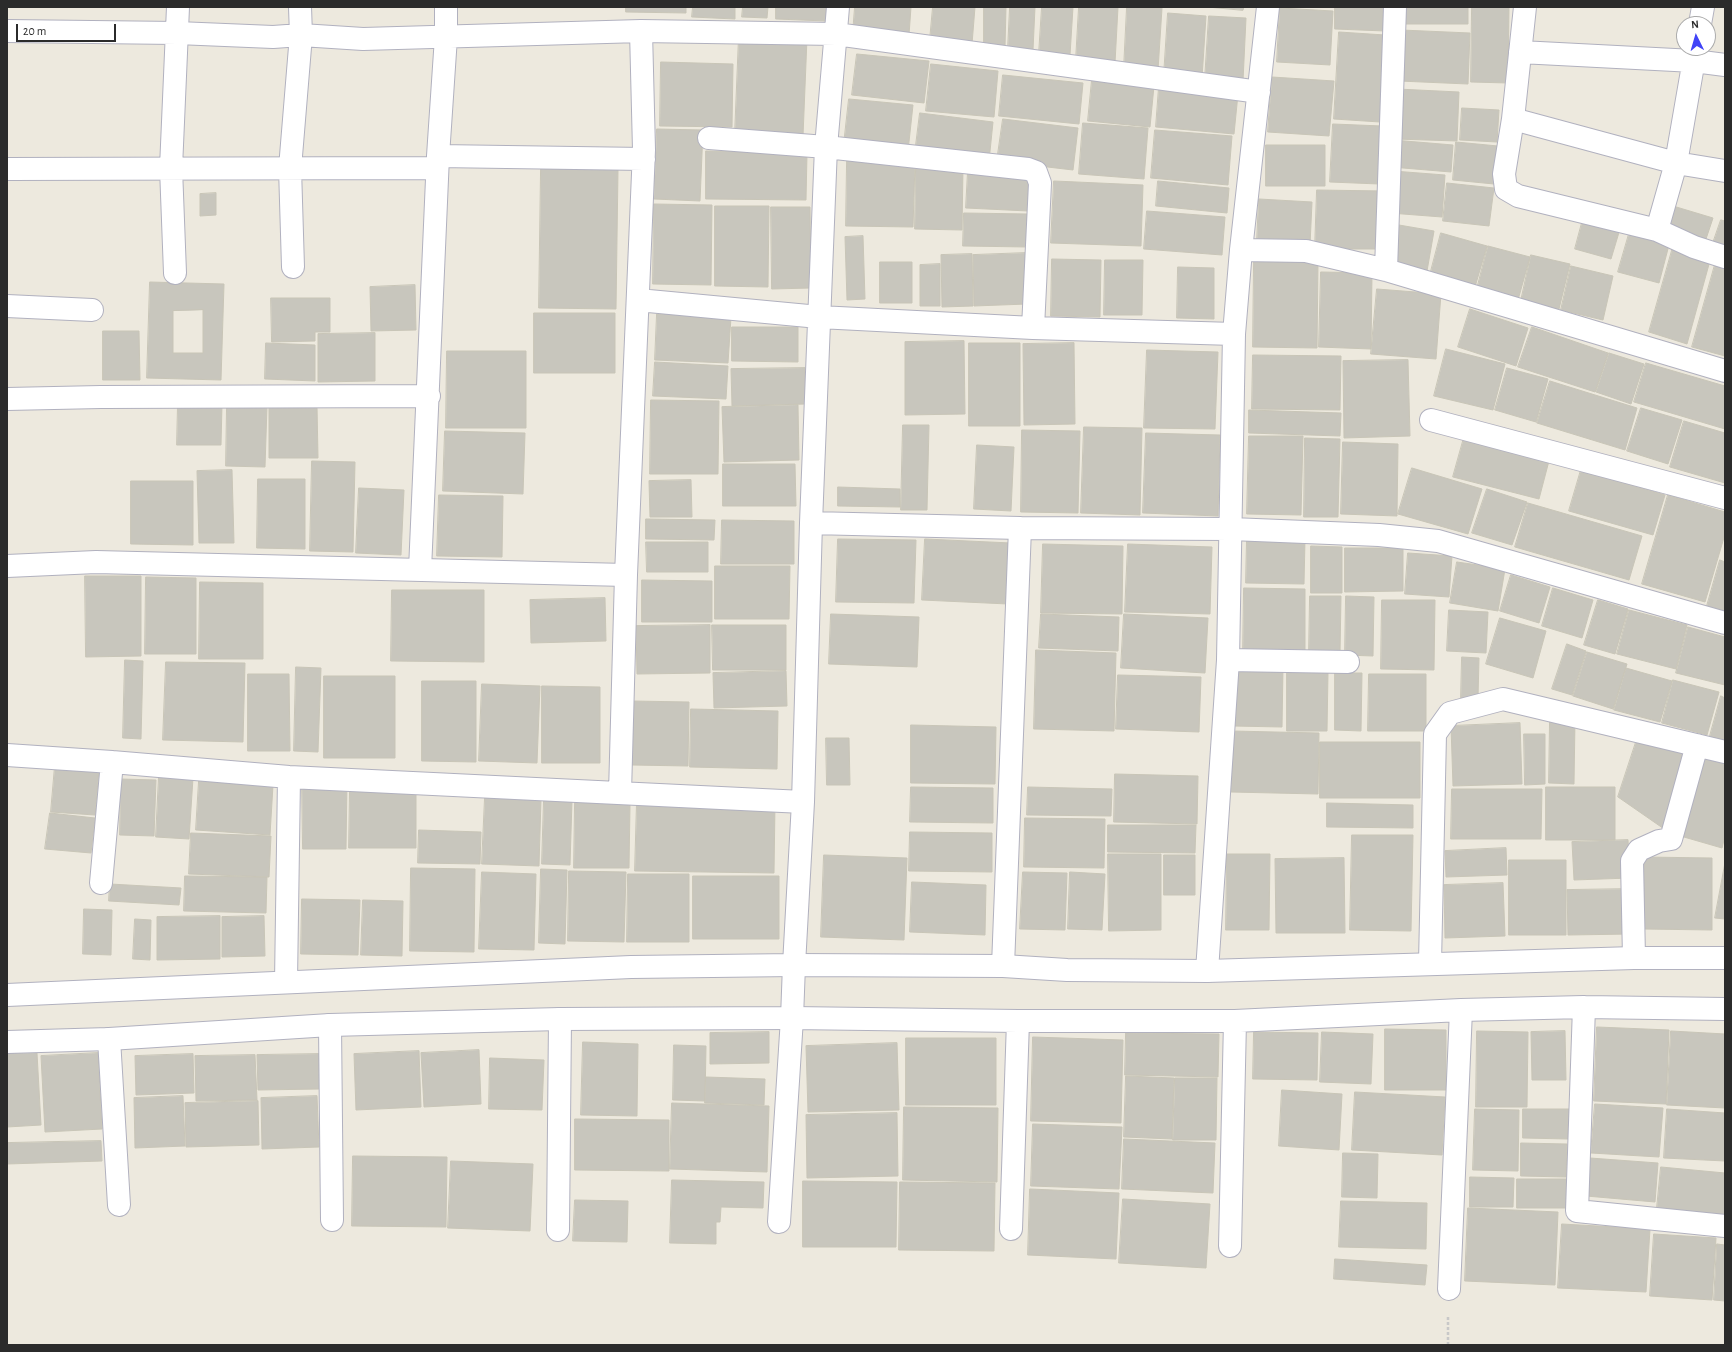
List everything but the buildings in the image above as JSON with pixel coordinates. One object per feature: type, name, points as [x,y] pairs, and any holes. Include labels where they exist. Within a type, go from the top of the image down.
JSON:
[{"type":"street","points":[[175,273],[171,168],[178,7]]},
{"type":"street","points":[[293,267],[290,168],[301,35],[300,7]]},
{"type":"street","points":[[420,570],[429,396],[438,162],[446,37],[446,7]]},
{"type":"street","points":[[779,1222],[792,1018],[803,802],[811,523],[826,147],[838,7]]},
{"type":"street","points":[[1207,971],[1228,660],[1234,334],[1241,250],[1268,7]]},
{"type":"street","points":[[1386,270],[1395,7]]},
{"type":"street","points":[[1525,7],[1513,119],[1504,174],[1506,189],[1518,196],[1657,230],[1694,247],[1725,257]]},
{"type":"street","points":[[7,31],[176,33],[272,37],[301,35],[364,39],[641,31],[836,34],[1259,92]]},
{"type":"street","points":[[620,793],[626,575],[644,159],[641,31]]},
{"type":"street","points":[[1520,52],[1676,55]]},
{"type":"street","points":[[1657,230],[1676,163],[1695,56]]},
{"type":"street","points":[[1698,56],[1725,65]]},
{"type":"street","points":[[1513,119],[1676,163],[1725,171]]},
{"type":"street","points":[[709,138],[826,147],[1028,169],[1036,172],[1040,183],[1033,328]]},
{"type":"street","points":[[7,169],[290,168],[438,162],[644,159]]},
{"type":"street","points":[[1241,250],[1306,251],[1386,270],[1725,371]]},
{"type":"street","points":[[638,300],[819,317],[1033,328],[1234,334]]},
{"type":"street","points":[[7,306],[92,310]]},
{"type":"street","points":[[7,399],[101,396],[429,396]]},
{"type":"street","points":[[1431,420],[1725,498]]},
{"type":"street","points":[[811,523],[1020,528],[1231,529],[1379,535],[1438,541],[1725,623]]},
{"type":"street","points":[[1004,966],[1020,528]]},
{"type":"street","points":[[7,566],[96,562],[626,575]]},
{"type":"street","points":[[1228,660],[1348,662]]},
{"type":"street","points":[[1430,963],[1435,734],[1450,713],[1503,699],[1697,744],[1725,752]]},
{"type":"street","points":[[1634,958],[1632,861],[1639,850],[1659,841],[1671,839],[1697,744]]},
{"type":"street","points":[[7,755],[289,777],[803,802]]},
{"type":"street","points":[[100,883],[112,762]]},
{"type":"street","points":[[286,982],[289,777]]},
{"type":"street","points":[[7,995],[631,967],[794,965],[1004,966],[1066,970],[1207,971],[1430,963],[1634,958],[1725,958]]},
{"type":"street","points":[[7,1042],[109,1039],[330,1025],[560,1019],[792,1018],[1018,1021],[1235,1021],[1461,1010],[1584,1007],[1725,1009]]},
{"type":"street","points":[[1584,1007],[1577,1211],[1725,1226]]},
{"type":"street","points":[[1449,1289],[1461,1010]]},
{"type":"street","points":[[558,1230],[560,1019]]},
{"type":"street","points":[[1011,1229],[1018,1021]]},
{"type":"street","points":[[1230,1246],[1235,1021]]},
{"type":"street","points":[[330,1025],[332,1220]]},
{"type":"street","points":[[109,1039],[119,1205]]}]
